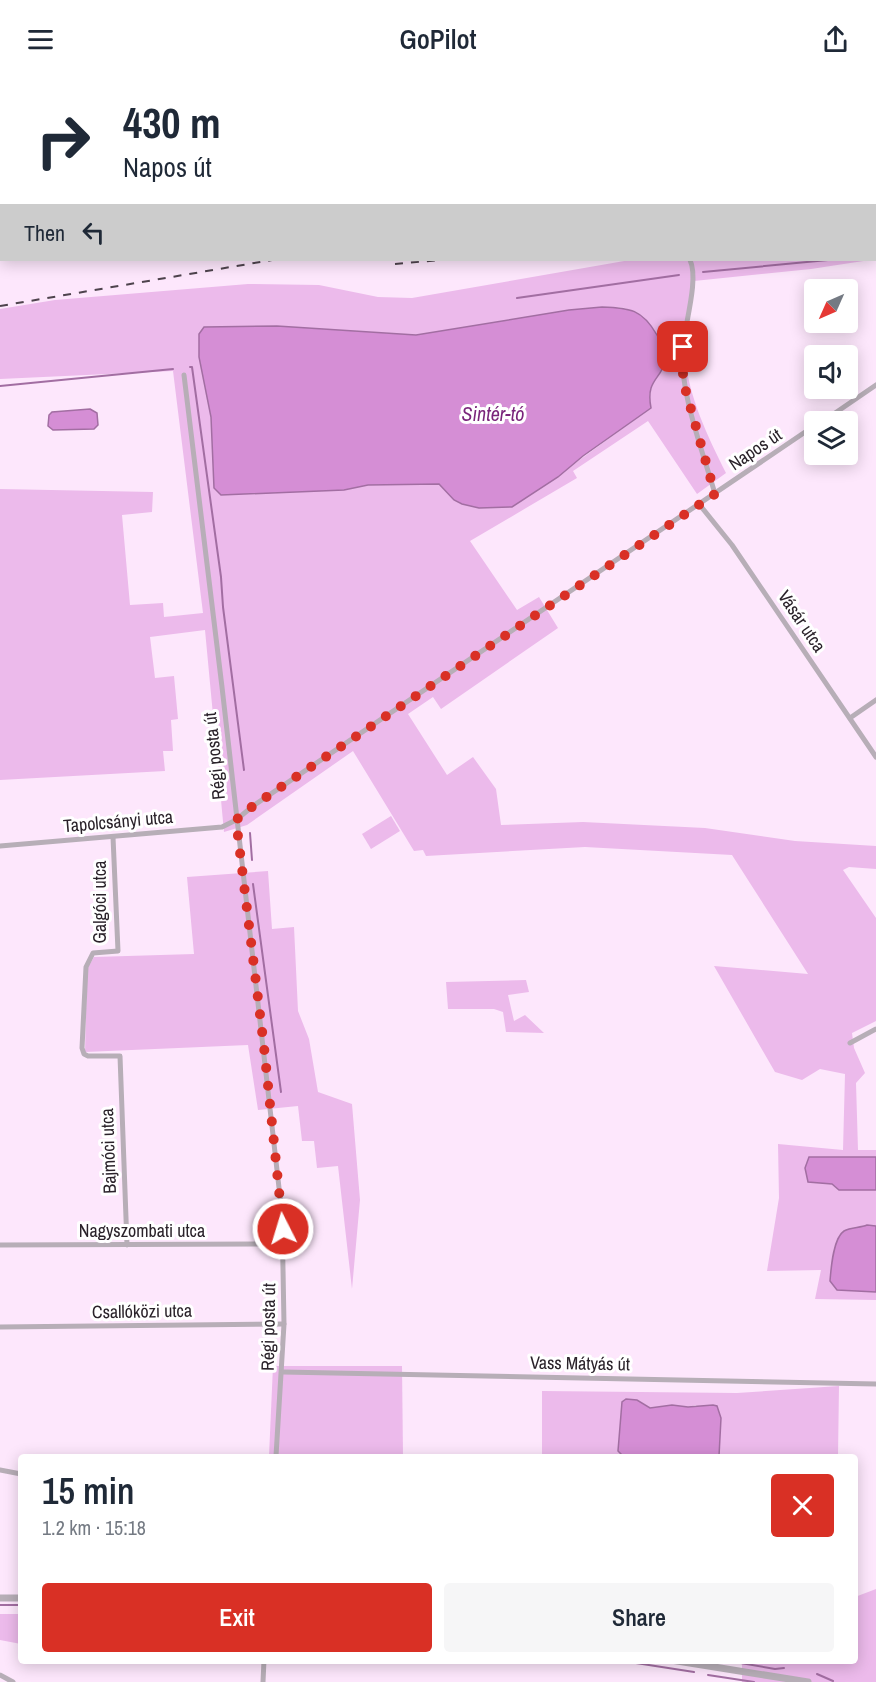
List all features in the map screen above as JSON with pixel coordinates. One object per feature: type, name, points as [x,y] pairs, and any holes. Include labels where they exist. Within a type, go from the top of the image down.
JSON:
[{"type":"street","points":[[691,262],[692,286],[683,347],[683,381],[715,494]]},
{"type":"street","name":"Régi posta út","points":[[184,375],[264,1047],[284,1244],[283,1372],[276,1454]]},
{"type":"street","points":[[838,411],[876,385]]},
{"type":"street","name":"Napos út","points":[[236,820],[253,806],[804,433]]},
{"type":"street","name":"Vásár utca","points":[[699,504],[732,545],[876,757]]},
{"type":"street","points":[[849,718],[876,700]]},
{"type":"street","name":"Tapolcsányi utca","points":[[0,846],[222,827],[236,820]]},
{"type":"street","name":"Galgóci utca","points":[[113,837],[118,951],[93,954],[86,967],[81,1048],[88,1056],[120,1056]]},
{"type":"street","points":[[850,1043],[876,1029]]},
{"type":"street","name":"Bajmóci utca","points":[[120,1056],[127,1245]]},
{"type":"street","name":"Nagyszombati utca","points":[[0,1245],[284,1244]]},
{"type":"street","name":"Csallóközi utca","points":[[0,1327],[284,1324]]},
{"type":"street","name":"Vass Mátyás út","points":[[283,1372],[876,1384]]},
{"type":"street","points":[[0,1470],[18,1473]]},
{"type":"street","points":[[0,1598],[18,1598]]},
{"type":"street","points":[[263,1682],[264,1664]]},
{"type":"street","points":[[696,1664],[808,1682]]},
{"type":"street","points":[[0,1675],[13,1682]]},
{"type":"shaded area","points":[[624,261],[863,261],[694,281],[685,338],[687,370],[700,416],[726,473],[697,494],[648,421],[573,471],[577,478],[470,541],[517,610],[539,597],[558,628],[441,709],[433,697],[408,714],[447,775],[473,757],[496,789],[501,825],[583,822],[705,828],[795,841],[876,846],[876,869],[849,867],[843,870],[876,918],[876,1021],[852,1033],[854,1048],[865,1073],[856,1083],[858,1150],[876,1150],[876,1157],[810,1157],[809,1182],[832,1184],[839,1190],[876,1190],[876,1226],[850,1228],[837,1290],[876,1292],[876,1300],[815,1299],[821,1270],[767,1271],[779,1198],[778,1144],[843,1150],[845,1074],[820,1069],[802,1080],[775,1072],[714,966],[808,974],[732,855],[585,847],[426,856],[423,850],[414,851],[353,751],[247,825],[224,832],[205,630],[150,637],[155,678],[174,676],[178,719],[171,720],[173,751],[163,751],[165,771],[0,780],[0,489],[153,492],[152,512],[122,515],[130,605],[163,603],[164,617],[203,613],[173,371],[0,379],[0,309],[55,300],[248,284],[319,285],[378,297],[412,298]],"holes":[[[621,308],[641,316],[661,342],[665,357],[651,387],[651,408],[512,507],[454,500],[439,484],[368,485],[344,490],[305,490],[211,417],[199,357],[205,327],[277,326],[416,335],[569,310]]]},
{"type":"shaded area","points":[[391,816],[400,831],[371,849],[362,834]]},
{"type":"shaded area","points":[[268,871],[272,929],[294,927],[298,1011],[309,1039],[318,1092],[352,1104],[360,1200],[352,1289],[338,1166],[317,1168],[314,1141],[302,1141],[298,1106],[258,1110],[248,1045],[85,1052],[87,969],[94,957],[194,954],[187,877]]},
{"type":"shaded area","points":[[526,980],[529,992],[508,995],[514,1021],[525,1015],[544,1033],[506,1032],[503,1012],[494,1009],[448,1009],[446,982]]},
{"type":"shaded area","points":[[273,1366],[402,1366],[403,1454],[269,1454]]},
{"type":"shaded area","points":[[839,1386],[838,1454],[718,1454],[696,1405],[650,1408],[637,1400],[627,1399],[622,1402],[618,1451],[621,1454],[542,1454],[542,1391],[737,1393]]},
{"type":"shaded area","points":[[876,1589],[876,1682],[742,1682],[742,1664],[858,1664],[858,1596]]},
{"type":"shaded area","points":[[0,1614],[18,1614],[18,1643],[0,1640]]},
{"type":"water","name":"Sintér-tó","points":[[602,307],[628,309],[640,315],[651,326],[662,345],[665,354],[664,365],[651,390],[651,408],[583,456],[558,477],[512,507],[479,508],[462,504],[454,500],[439,484],[368,485],[344,490],[221,495],[214,488],[211,417],[199,357],[199,334],[204,327],[277,326],[416,335],[569,310]]},
{"type":"water","points":[[90,409],[97,413],[98,425],[94,429],[53,430],[48,426],[49,415],[52,412]]},
{"type":"water","points":[[809,1157],[876,1157],[876,1190],[839,1190],[832,1184],[808,1182],[805,1168]]},
{"type":"water","points":[[867,1225],[876,1226],[876,1292],[837,1290],[830,1281],[837,1240],[844,1231]]},
{"type":"water","points":[[626,1399],[637,1400],[650,1408],[672,1405],[717,1406],[721,1418],[719,1454],[621,1454],[618,1451],[622,1402]]},
{"type":"waterway","points":[[703,272],[818,261]]},
{"type":"waterway","points":[[517,298],[679,275]]},
{"type":"waterway","points":[[190,367],[192,367],[221,577],[244,770]]},
{"type":"waterway","points":[[0,386],[173,369]]},
{"type":"waterway","points":[[250,833],[252,860]]},
{"type":"waterway","points":[[253,884],[281,1092]]},
{"type":"waterway","points":[[0,1605],[18,1605]]},
{"type":"waterway","points":[[642,1664],[694,1672]]},
{"type":"waterway","points":[[746,1664],[775,1669],[784,1668]]},
{"type":"waterway","points":[[817,1674],[833,1681]]},
{"type":"waterway","points":[[708,1675],[754,1682]]},
{"type":"railway","points":[[0,306],[266,261]]},
{"type":"railway","points":[[395,264],[429,261]]},
{"type":"route","points":[[283,1229],[264,1047],[236,820],[253,806],[715,494],[683,381],[683,347]]}]
